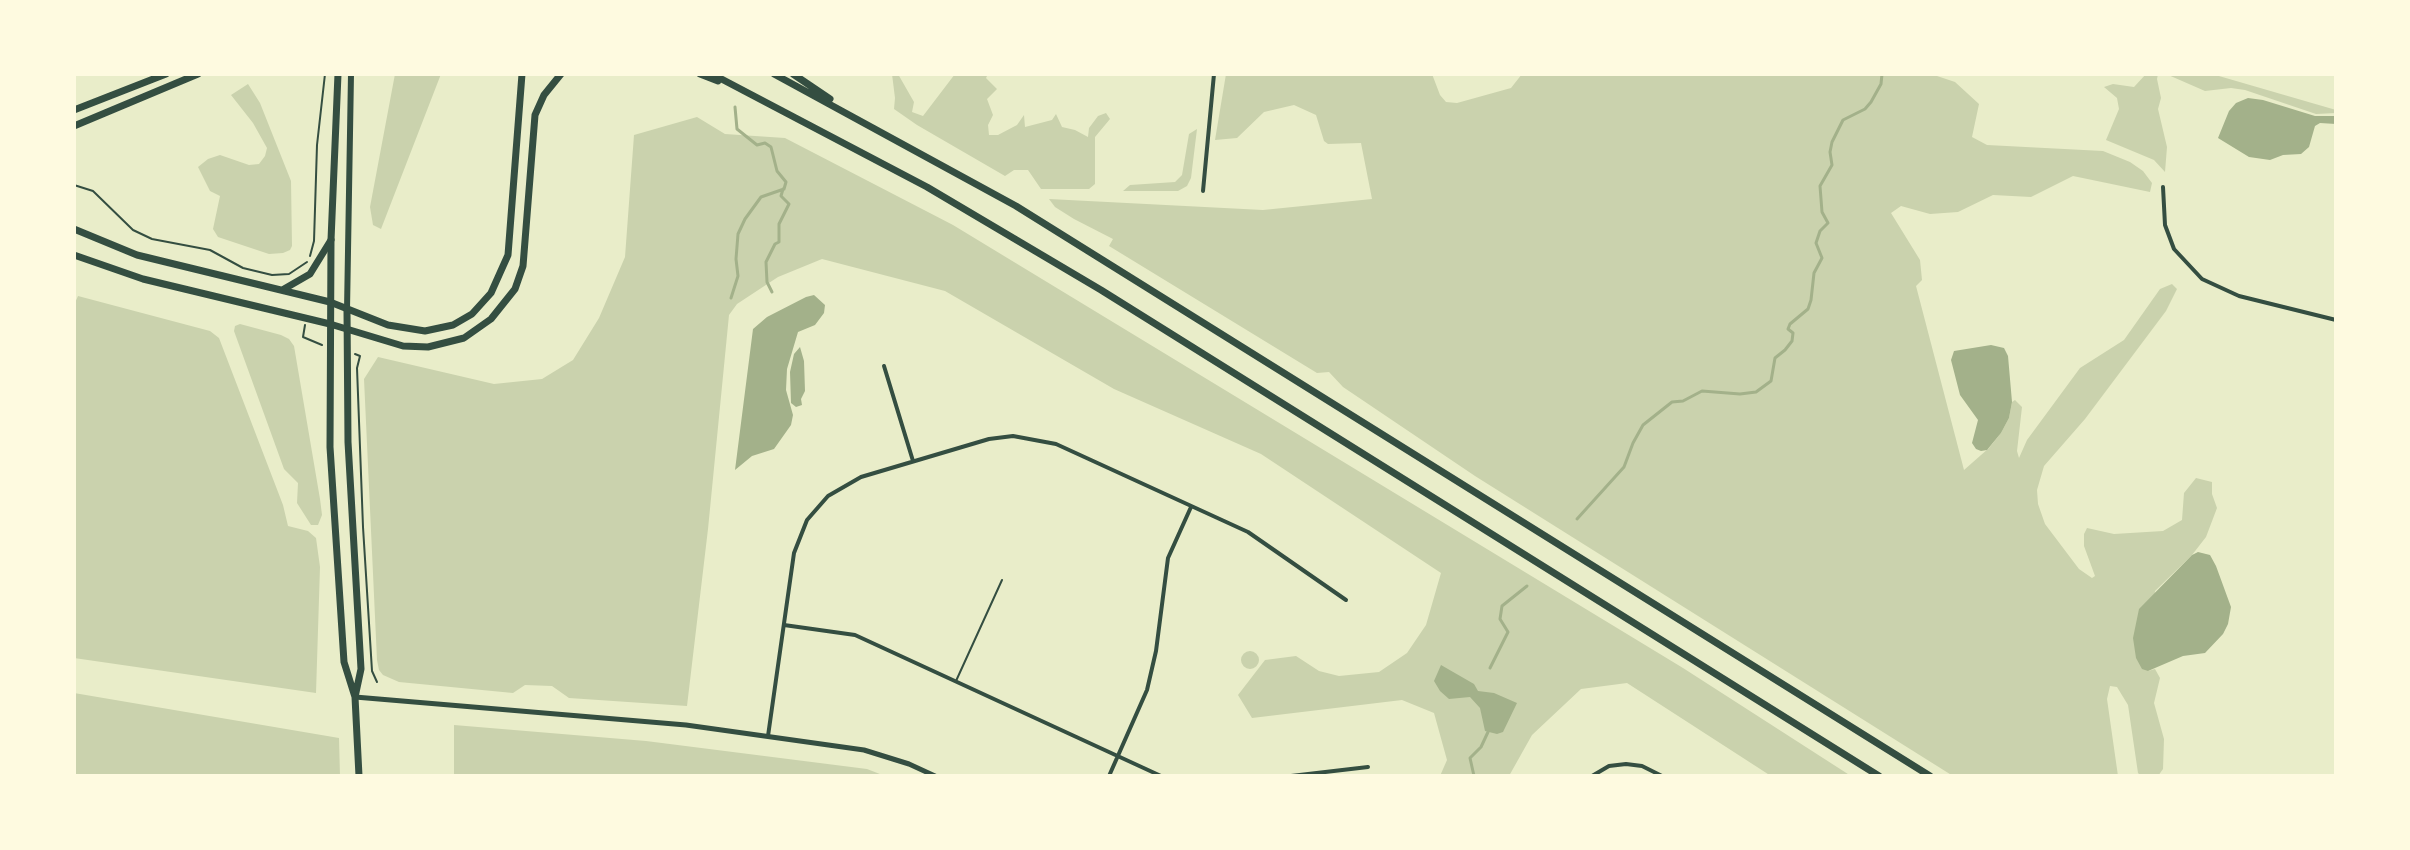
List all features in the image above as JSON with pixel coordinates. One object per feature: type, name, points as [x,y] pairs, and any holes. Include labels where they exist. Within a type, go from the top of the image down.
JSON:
[{"type":"main road","points":[[74,110],[166,74]]},
{"type":"main road","points":[[74,126],[198,74]]},
{"type":"main road","points":[[338,74],[331,240],[330,447],[344,662],[355,697],[359,776]]},
{"type":"main road","points":[[351,74],[348,442],[361,669],[355,697]]},
{"type":"main road","points":[[74,229],[137,255],[330,302],[388,325],[425,331],[462,321],[491,293],[508,255],[522,74]]},
{"type":"main road","points":[[74,255],[143,279],[307,318],[403,346],[428,347],[464,338],[498,311],[515,289],[523,266],[535,115],[544,95],[561,74]]},
{"type":"main road","points":[[700,74],[761,98]]},
{"type":"main road","points":[[712,74],[927,187],[1088,282],[1879,776]]},
{"type":"main road","points":[[774,74],[1016,206],[1128,274],[1930,776]]},
{"type":"main road","points":[[793,74],[858,118]]},
{"type":"main road","points":[[282,289],[310,274],[331,240]]},
{"type":"street","points":[[1203,191],[1214,74]]},
{"type":"street","points":[[2163,187],[2165,225],[2174,249],[2202,279],[2250,299],[2336,320]]},
{"type":"street","points":[[884,366],[913,461]]},
{"type":"street","points":[[768,736],[794,553],[807,520],[816,507],[843,485],[989,439],[1013,436],[1056,444],[1248,532],[1346,600]]},
{"type":"street","points":[[1109,776],[1147,690],[1156,651],[1168,558],[1191,507]]},
{"type":"street","points":[[784,625],[850,634],[1161,776]]},
{"type":"street","points":[[355,697],[663,722],[768,736],[864,750],[935,776]]},
{"type":"street","points":[[1592,776],[1609,766],[1626,764],[1648,768],[1662,776]]},
{"type":"street","points":[[1291,776],[1368,767]]},
{"type":"lane","points":[[956,682],[1002,580]]},
{"type":"path","points":[[74,185],[93,191],[133,230],[147,238],[210,250],[239,267],[286,275],[303,267],[314,241],[317,145],[325,74]]},
{"type":"path","points":[[307,318],[303,337],[316,343]]},
{"type":"path","points":[[355,354],[360,356],[357,368],[363,527],[372,671],[377,682]]},
{"type":"shaded area","points":[[395,74],[441,74],[381,229],[373,225],[370,207]]},
{"type":"shaded area","points":[[892,74],[898,74],[914,102],[912,112],[923,116],[955,74],[988,74],[986,78],[997,89],[987,99],[993,115],[988,125],[989,135],[998,135],[1017,125],[1024,115],[1025,127],[1052,120],[1056,114],[1062,127],[1088,137],[1089,128],[1098,116],[1106,113],[1110,119],[1095,137],[1095,184],[1089,189],[1041,189],[1028,170],[1014,170],[1005,176],[894,109]]},
{"type":"shaded area","points":[[1226,74],[1432,74],[1446,102],[1457,103],[1511,88],[1522,74],[1931,74],[1955,82],[1979,104],[1972,137],[1987,145],[2103,151],[2143,171],[2152,183],[2150,192],[2073,176],[2031,197],[1993,195],[1958,212],[1930,214],[1901,206],[1891,213],[1920,260],[1922,280],[1916,286],[1964,470],[2001,433],[2015,400],[2022,407],[2017,451],[2019,458],[2027,440],[2080,368],[2124,340],[2160,289],[2172,284],[2177,289],[2166,311],[2085,419],[2044,466],[2037,490],[2045,524],[2079,569],[2092,578],[2095,576],[2084,546],[2087,528],[2114,534],[2163,531],[2182,520],[2184,493],[2196,478],[2212,482],[2217,508],[2206,537],[2155,591],[2148,671],[2155,669],[2160,678],[2154,703],[2164,739],[2163,769],[2158,776],[2141,776],[2138,773],[2128,705],[2117,687],[2110,686],[2107,699],[2118,776],[1953,776],[1475,476],[1343,387],[1329,372],[1317,373],[1109,246],[1113,239],[1074,219],[1055,207],[1049,199],[1263,210],[1372,199],[1361,143],[1328,144],[1324,141],[1316,115],[1294,105],[1264,112],[1237,138],[1215,140]]},
{"type":"shaded area","points":[[2146,74],[2158,74],[2161,98],[2158,109],[2167,147],[2165,172],[2154,160],[2106,140],[2119,109],[2117,98],[2104,87],[2113,84],[2134,87]]},
{"type":"shaded area","points":[[2166,74],[2212,74],[2336,110],[2336,113],[2316,114],[2245,90],[2205,91]]},
{"type":"shaded area","points":[[248,84],[260,103],[291,181],[292,246],[283,253],[269,254],[218,237],[213,229],[220,196],[210,191],[198,167],[220,155],[249,165],[259,164],[265,156],[267,148],[253,123],[231,95]]},
{"type":"shaded area","points":[[2248,98],[2315,116],[2336,116],[2336,124],[2320,123],[2315,126],[2309,147],[2301,154],[2283,155],[2270,160],[2249,157],[2218,138],[2229,111],[2236,103]]},
{"type":"shaded area","points":[[697,117],[725,134],[785,138],[953,225],[1683,668],[1851,776],[1771,776],[1627,683],[1581,689],[1532,735],[1509,776],[1440,776],[1447,760],[1434,713],[1402,700],[1252,718],[1238,695],[1265,660],[1296,656],[1319,671],[1339,676],[1379,672],[1407,653],[1426,625],[1441,573],[1261,454],[1114,389],[945,291],[822,259],[778,277],[737,304],[729,315],[687,706],[569,698],[552,686],[525,685],[513,693],[399,682],[383,675],[377,660],[364,379],[378,357],[494,384],[542,379],[573,360],[599,318],[625,257],[634,135]]},
{"type":"shaded area","points":[[1197,129],[1191,178],[1187,186],[1178,191],[1123,191],[1130,185],[1175,182],[1182,175],[1189,134]]},
{"type":"shaded area","points":[[814,295],[825,305],[824,313],[815,325],[798,332],[787,369],[786,390],[793,415],[791,425],[774,449],[752,456],[735,470],[753,329],[767,317]]},
{"type":"shaded area","points":[[78,296],[210,331],[219,338],[283,505],[288,526],[308,531],[316,538],[320,567],[316,693],[74,658],[74,305]]},
{"type":"shaded area","points":[[240,324],[281,335],[294,346],[320,499],[322,515],[318,525],[311,525],[297,503],[298,483],[284,469],[234,331],[235,326]]},
{"type":"shaded area","points":[[1991,345],[2004,348],[2008,356],[2012,402],[2009,418],[2001,433],[1987,450],[1981,451],[1972,443],[1978,420],[1960,395],[1951,360],[1954,351]]},
{"type":"shaded area","points":[[800,347],[805,391],[802,405],[796,407],[791,403],[790,372],[794,354]]},
{"type":"shaded area","points":[[2198,552],[2210,555],[2216,566],[2231,607],[2228,624],[2205,653],[2183,656],[2148,671],[2142,669],[2136,658],[2133,638],[2139,609]]},
{"type":"shaded area","points":[[1246,651],[1254,651],[1259,660],[1257,667],[1246,669],[1241,664],[1241,656]]},
{"type":"shaded area","points":[[1441,665],[1474,684],[1478,691],[1494,693],[1517,703],[1503,732],[1485,731],[1480,708],[1470,697],[1449,699],[1440,691],[1434,681]]},
{"type":"shaded area","points":[[74,693],[339,738],[340,776],[74,776]]},
{"type":"shaded area","points":[[454,725],[646,741],[867,769],[885,776],[454,776]]},
{"type":"waterway","points":[[1577,519],[1624,467],[1643,425],[1672,402],[1683,401],[1702,391],[1756,392],[1771,381],[1775,358],[1792,341],[1793,333],[1788,329],[1790,324],[1808,309],[1814,273],[1822,258],[1816,243],[1820,231],[1828,223],[1822,212],[1820,186],[1832,165],[1832,142],[1843,120],[1865,109],[1871,102],[1881,84],[1882,74]]},
{"type":"waterway","points":[[731,298],[738,276],[738,234],[745,219],[761,197],[784,189],[786,182],[777,171],[771,147],[765,143],[757,145],[737,129],[735,107]]},
{"type":"waterway","points":[[772,292],[767,282],[766,262],[779,242],[779,224],[789,204],[781,196],[783,189]]},
{"type":"waterway","points":[[1490,668],[1508,632],[1500,619],[1502,606],[1527,586]]},
{"type":"waterway","points":[[1474,776],[1470,758],[1481,747],[1488,732]]}]
